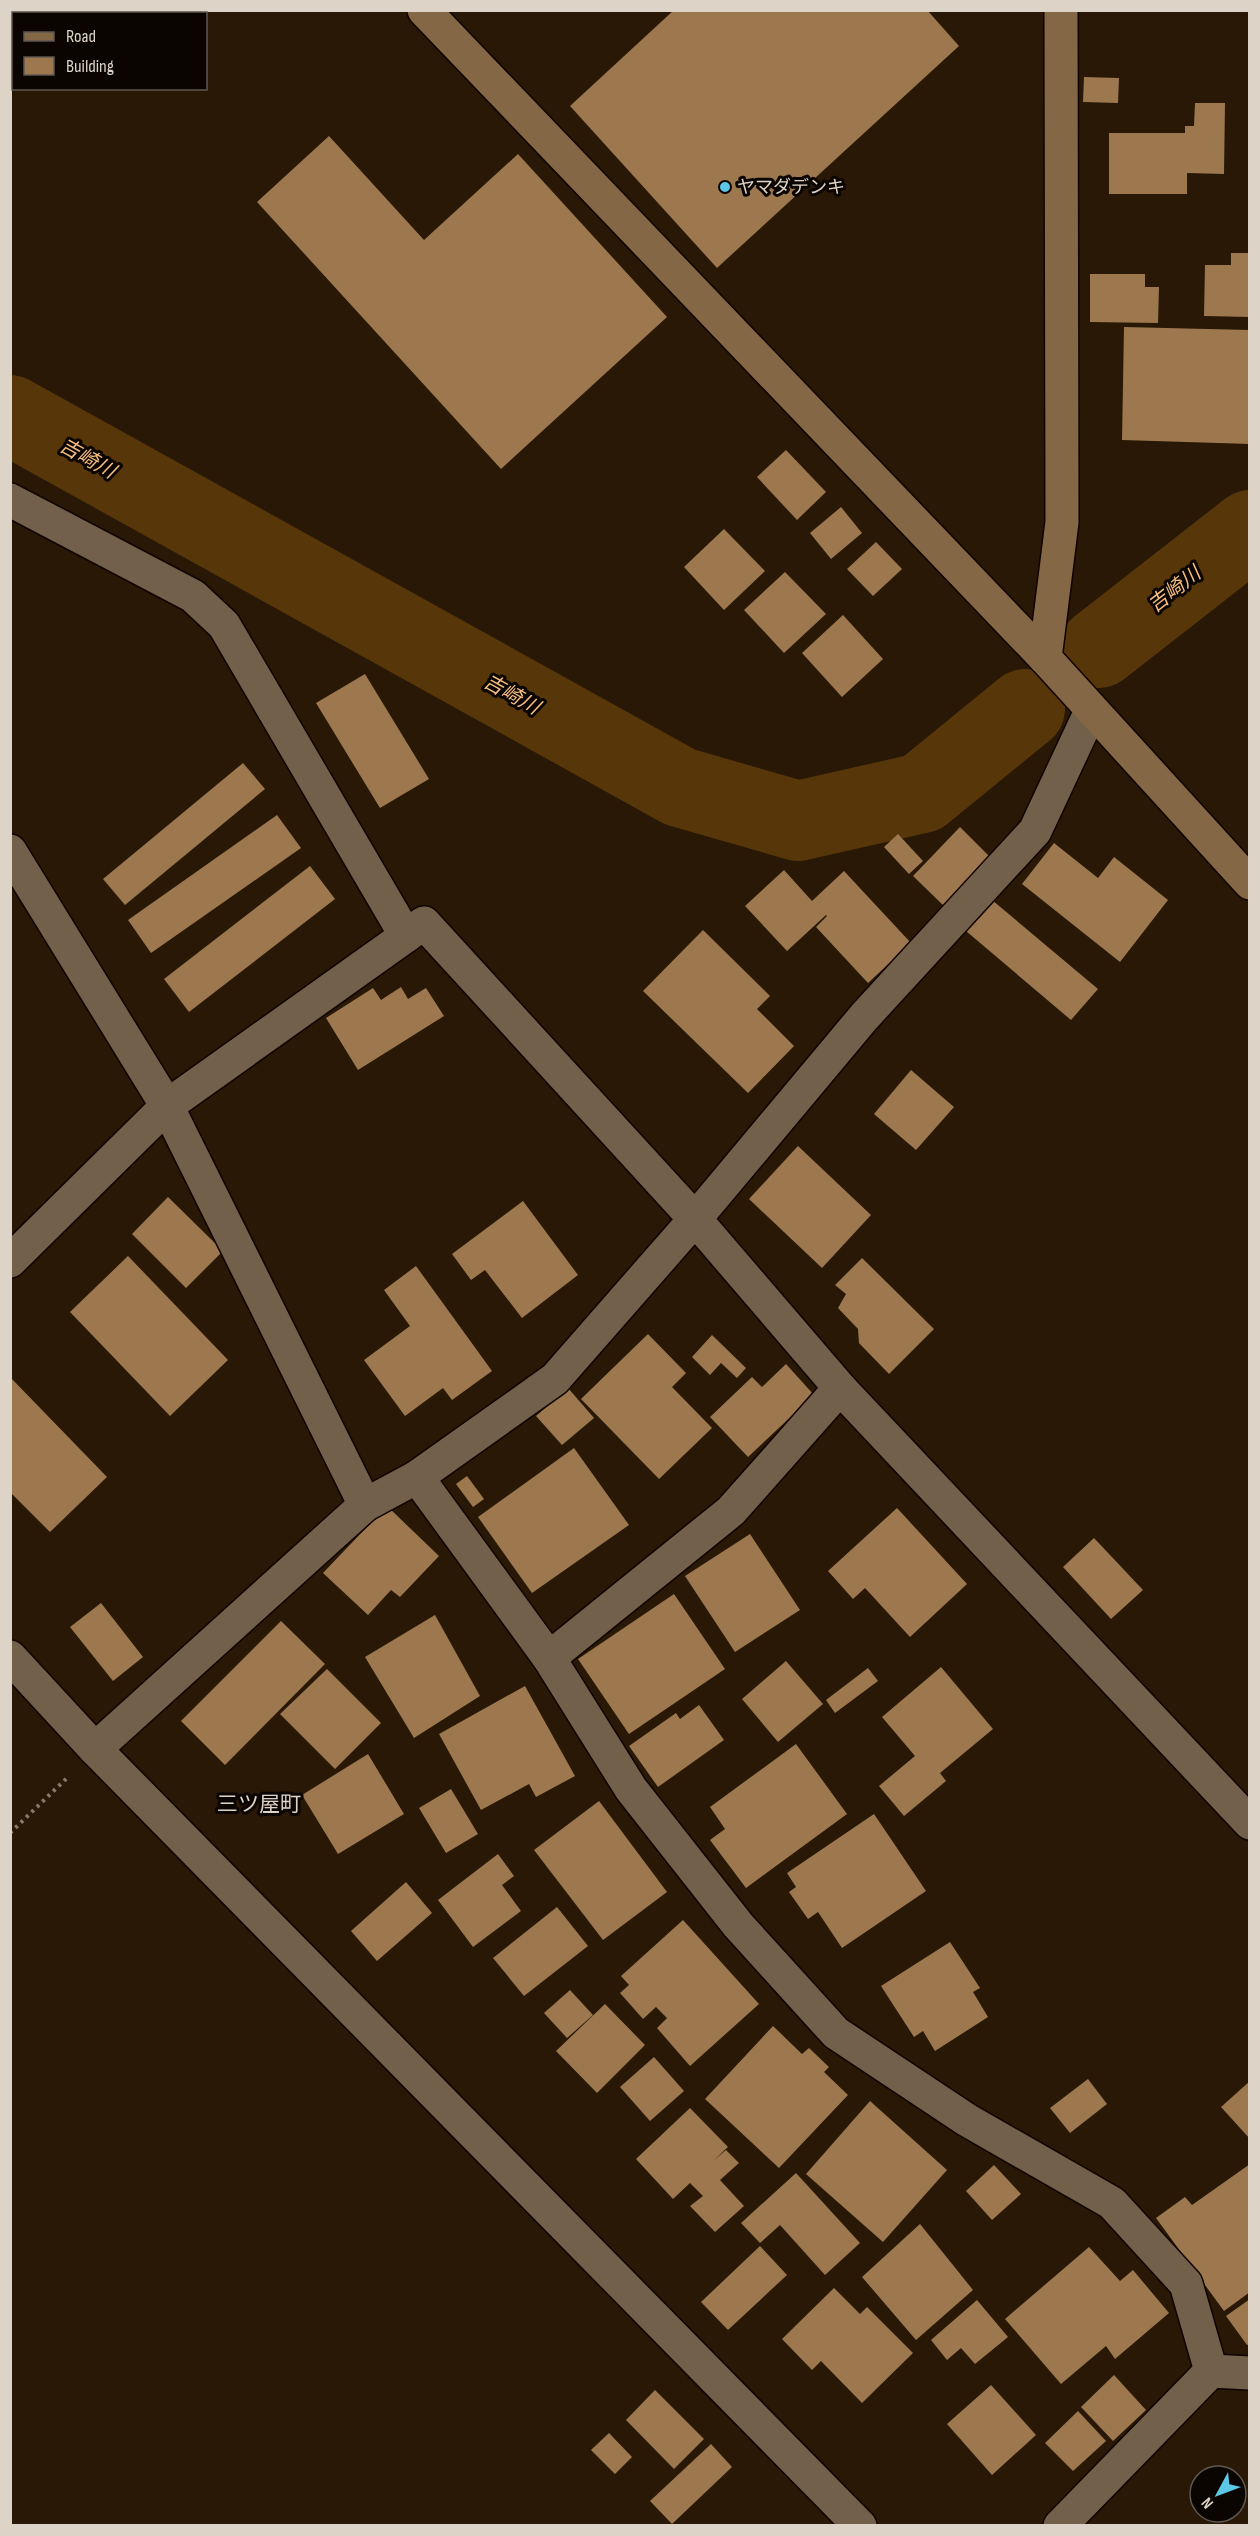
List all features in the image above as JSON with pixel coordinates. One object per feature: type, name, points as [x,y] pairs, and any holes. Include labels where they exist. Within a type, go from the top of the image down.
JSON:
[{"type":"street","points":[[424,10],[1045,658],[1250,883]]},
{"type":"street","points":[[1045,658],[1062,522],[1061,10]]},
{"type":"street","points":[[10,500],[193,596],[224,625],[406,936]]},
{"type":"street","points":[[95,1749],[365,1505],[417,1477],[555,1379],[695,1218],[864,1017],[1035,831],[1092,711]]},
{"type":"street","points":[[10,851],[167,1106],[365,1505]]},
{"type":"street","points":[[10,1261],[167,1106],[424,923],[695,1218],[840,1388],[1250,1823]]},
{"type":"street","points":[[549,1658],[731,1511],[840,1388]]},
{"type":"street","points":[[417,1477],[549,1658],[631,1789],[738,1925],[836,2033],[967,2120],[1112,2203],[1186,2284],[1211,2371]]},
{"type":"street","points":[[10,1657],[95,1749],[860,2526]]},
{"type":"street","points":[[1060,2526],[1211,2371],[1250,2373]]},
{"type":"path","points":[[10,1833],[95,1749]]},
{"type":"building","name":"ヤマダデンキ","points":[[674,10],[927,10],[959,46],[717,268],[570,106]]},
{"type":"building","points":[[1084,77],[1119,78],[1118,103],[1083,102]]},
{"type":"building","points":[[1195,103],[1225,103],[1224,174],[1187,173],[1187,194],[1109,194],[1109,133],[1185,133],[1185,126],[1194,126]]},
{"type":"building","points":[[329,136],[424,240],[518,154],[667,317],[501,469],[257,202]]},
{"type":"building","points":[[1231,253],[1250,253],[1250,317],[1204,316],[1205,265],[1231,265]]},
{"type":"building","points":[[1090,274],[1145,274],[1145,287],[1159,287],[1158,323],[1090,322]]},
{"type":"building","points":[[1124,327],[1250,330],[1250,444],[1122,440]]},
{"type":"building","points":[[786,450],[826,492],[797,520],[757,477]]},
{"type":"building","points":[[841,507],[862,533],[831,559],[810,533]]},
{"type":"building","points":[[724,529],[765,571],[724,610],[684,567]]},
{"type":"building","points":[[876,542],[902,569],[873,596],[847,569]]},
{"type":"building","points":[[785,572],[826,614],[784,653],[744,610]]},
{"type":"building","points":[[843,615],[883,659],[842,697],[802,653]]},
{"type":"building","points":[[365,674],[429,779],[380,808],[316,703]]},
{"type":"building","points":[[243,763],[265,789],[125,905],[103,879]]},
{"type":"building","points":[[277,815],[301,848],[151,953],[128,920]]},
{"type":"building","points":[[960,827],[992,859],[945,907],[913,876]]},
{"type":"building","points":[[898,834],[923,861],[909,874],[884,847]]},
{"type":"building","points":[[1054,843],[1098,878],[1114,857],[1168,900],[1120,962],[1022,884]]},
{"type":"building","points":[[310,866],[335,899],[189,1012],[164,979]]},
{"type":"building","points":[[784,870],[812,901],[844,871],[911,943],[868,983],[816,927],[826,915],[787,951],[745,906]]},
{"type":"building","points":[[992,900],[1098,989],[1071,1020],[966,931]]},
{"type":"building","points":[[703,930],[770,996],[757,1009],[794,1046],[748,1093],[643,991]]},
{"type":"building","points":[[401,987],[408,999],[426,988],[444,1016],[358,1070],[326,1018],[373,988],[381,1000]]},
{"type":"building","points":[[911,1070],[954,1107],[916,1150],[874,1114]]},
{"type":"building","points":[[798,1146],[871,1215],[822,1268],[749,1199]]},
{"type":"building","points":[[168,1197],[223,1251],[186,1288],[132,1234]]},
{"type":"building","points":[[523,1201],[578,1275],[522,1318],[485,1270],[471,1280],[452,1254]]},
{"type":"building","points":[[128,1256],[228,1360],[170,1416],[70,1312]]},
{"type":"building","points":[[862,1258],[934,1329],[889,1374],[859,1343],[858,1329],[838,1308],[846,1294],[835,1285]]},
{"type":"building","points":[[416,1266],[492,1371],[452,1400],[443,1388],[405,1416],[364,1360],[410,1326],[384,1290]]},
{"type":"building","points":[[648,1334],[686,1373],[672,1387],[712,1428],[659,1479],[581,1399]]},
{"type":"building","points":[[712,1335],[746,1368],[737,1378],[721,1363],[710,1375],[692,1357]]},
{"type":"building","points":[[786,1364],[814,1395],[748,1457],[710,1417],[752,1377],[762,1387]]},
{"type":"building","points":[[10,1377],[107,1477],[50,1532],[10,1492]]},
{"type":"building","points":[[568,1388],[594,1418],[562,1445],[536,1416]]},
{"type":"building","points":[[574,1448],[629,1525],[532,1593],[478,1517]]},
{"type":"building","points":[[467,1476],[484,1499],[473,1507],[456,1484]]},
{"type":"building","points":[[387,1506],[439,1556],[400,1597],[391,1590],[368,1615],[323,1573]]},
{"type":"building","points":[[897,1508],[967,1584],[910,1637],[865,1588],[853,1599],[828,1571]]},
{"type":"building","points":[[750,1534],[800,1610],[735,1652],[685,1576]]},
{"type":"building","points":[[1094,1538],[1143,1590],[1111,1619],[1063,1567]]},
{"type":"building","points":[[674,1594],[725,1669],[629,1734],[578,1659]]},
{"type":"building","points":[[101,1603],[143,1657],[113,1681],[70,1627]]},
{"type":"building","points":[[435,1615],[480,1696],[414,1738],[365,1657]]},
{"type":"building","points":[[281,1621],[325,1664],[225,1765],[181,1721]]},
{"type":"building","points":[[786,1661],[823,1704],[778,1742],[742,1699]]},
{"type":"building","points":[[941,1667],[993,1729],[940,1773],[946,1781],[904,1816],[879,1786],[915,1756],[882,1717]]},
{"type":"building","points":[[868,1668],[878,1681],[835,1713],[826,1700]]},
{"type":"building","points":[[327,1669],[381,1723],[335,1769],[280,1714]]},
{"type":"building","points":[[525,1686],[575,1776],[536,1797],[529,1784],[481,1810],[439,1734]]},
{"type":"building","points":[[699,1705],[724,1740],[658,1787],[629,1746],[676,1713],[680,1719]]},
{"type":"building","points":[[796,1744],[847,1814],[746,1888],[710,1840],[725,1829],[710,1807]]},
{"type":"building","points":[[368,1754],[404,1814],[338,1854],[302,1795]]},
{"type":"building","points":[[451,1789],[478,1834],[446,1853],[419,1808]]},
{"type":"building","points":[[599,1801],[667,1892],[603,1940],[534,1850]]},
{"type":"building","points":[[874,1814],[926,1891],[842,1948],[818,1912],[808,1919],[789,1892],[796,1887],[787,1873]]},
{"type":"building","points":[[498,1854],[514,1876],[502,1885],[521,1911],[473,1947],[438,1900]]},
{"type":"building","points":[[406,1882],[432,1913],[377,1961],[351,1931]]},
{"type":"building","points":[[557,1907],[588,1946],[524,1996],[493,1958]]},
{"type":"building","points":[[683,1920],[759,2004],[690,2066],[657,2028],[667,2018],[656,2007],[643,2019],[620,1993],[629,1985],[621,1976]]},
{"type":"building","points":[[950,1942],[980,1988],[973,1992],[988,2017],[935,2051],[923,2031],[914,2037],[881,1986]]},
{"type":"building","points":[[570,1990],[593,2015],[567,2038],[544,2013]]},
{"type":"building","points":[[605,2004],[645,2045],[597,2093],[556,2051]]},
{"type":"building","points":[[773,2026],[802,2054],[809,2048],[829,2067],[824,2072],[848,2095],[779,2168],[705,2099]]},
{"type":"building","points":[[654,2057],[684,2091],[650,2121],[620,2087]]},
{"type":"building","points":[[1088,2079],[1107,2104],[1070,2133],[1050,2108]]},
{"type":"building","points":[[1250,2081],[1250,2139],[1221,2107]]},
{"type":"building","points":[[870,2101],[947,2170],[883,2242],[806,2174]]},
{"type":"building","points":[[690,2108],[728,2147],[713,2161],[726,2150],[739,2163],[720,2180],[744,2206],[715,2232],[690,2206],[703,2196],[690,2183],[673,2199],[636,2159]]},
{"type":"building","points":[[1250,2164],[1250,2292],[1224,2311],[1156,2218],[1185,2197],[1192,2205]]},
{"type":"building","points":[[994,2165],[1021,2194],[992,2220],[966,2191]]},
{"type":"building","points":[[796,2173],[860,2243],[825,2275],[780,2225],[760,2243],[741,2223]]},
{"type":"building","points":[[920,2224],[973,2290],[916,2340],[862,2277]]},
{"type":"building","points":[[760,2246],[787,2275],[728,2330],[701,2302]]},
{"type":"building","points":[[1089,2247],[1120,2281],[1133,2270],[1169,2313],[1115,2359],[1106,2346],[1061,2384],[1005,2319]]},
{"type":"building","points":[[834,2288],[860,2314],[867,2307],[913,2353],[862,2403],[821,2361],[812,2370],[782,2339]]},
{"type":"building","points":[[1250,2299],[1250,2344],[1247,2345],[1226,2316]]},
{"type":"building","points":[[977,2300],[1008,2337],[975,2364],[961,2348],[947,2360],[931,2340]]},
{"type":"building","points":[[1114,2375],[1146,2410],[1113,2441],[1081,2407]]},
{"type":"building","points":[[991,2385],[1036,2435],[992,2475],[947,2424]]},
{"type":"building","points":[[655,2390],[704,2439],[674,2469],[626,2420]]},
{"type":"building","points":[[1078,2411],[1106,2441],[1073,2471],[1045,2443]]},
{"type":"building","points":[[609,2433],[632,2457],[615,2474],[591,2450]]},
{"type":"building","points":[[711,2444],[732,2467],[672,2524],[650,2501]]},
{"type":"waterway","name":"吉崎川","points":[[10,415],[680,787],[798,821],[922,793],[1025,709]]},
{"type":"waterway","name":"吉崎川","points":[[1099,648],[1250,530]]},
{"type":"place","name":"ヤマダデンキ","points":[[725,187]]},
{"type":"district","name":"三ツ屋町","points":[[259,1804]]}]
